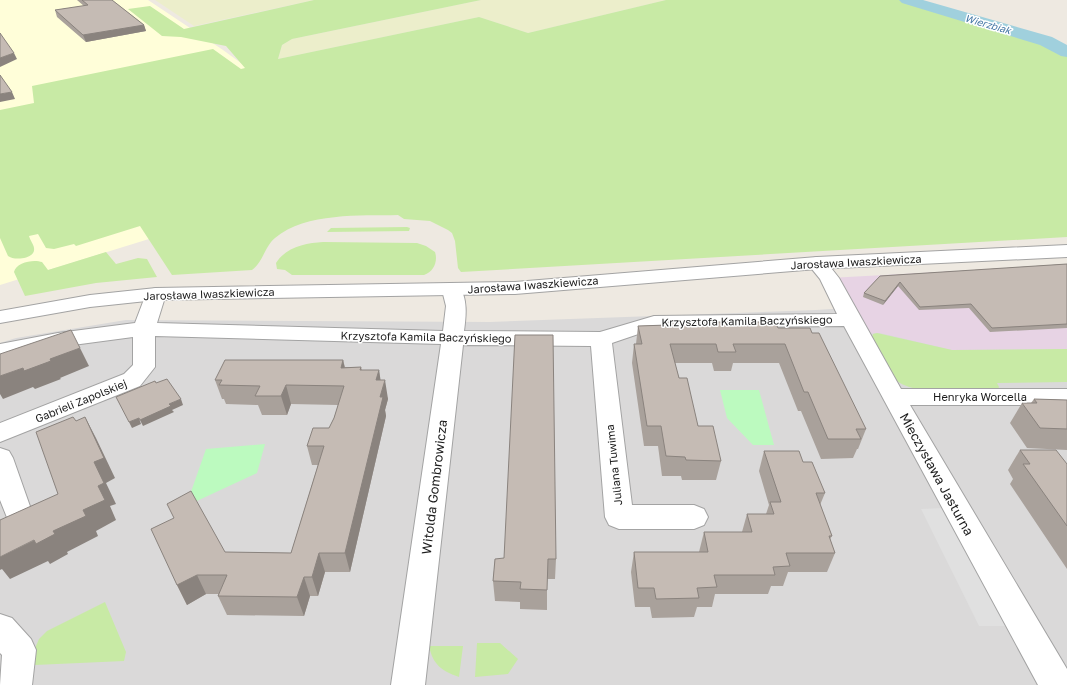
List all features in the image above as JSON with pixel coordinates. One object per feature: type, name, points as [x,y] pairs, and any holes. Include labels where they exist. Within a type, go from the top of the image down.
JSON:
[{"type":"street","name":"Jarosława Iwaszkiewicza","points":[[0,317],[90,301],[156,294],[515,288],[817,263],[1067,251]]},
{"type":"street","name":"Mieczysława Jasturna","points":[[817,263],[829,278],[894,397],[1057,685]]},
{"type":"street","name":"Witolda Gombrowicza","points":[[408,685],[453,338],[456,306],[452,290]]},
{"type":"street","name":"Gabrieli Zapolskiej","points":[[0,433],[132,380],[144,367],[144,329],[156,294]]},
{"type":"street","name":"Krzysztofa Kamila Baczyńskiego","points":[[0,351],[58,340],[144,329],[453,338],[601,339],[654,322],[851,320]]},
{"type":"street","name":"Juliana Tuwima","points":[[601,339],[619,517],[694,517]]},
{"type":"street","name":"Henryka Worcella","points":[[894,397],[1067,398]]},
{"type":"street","points":[[0,458],[18,512]]},
{"type":"street","points":[[0,629],[19,650],[15,685]]},
{"type":"shaded area","points":[[0,0],[148,0],[223,50],[267,82],[149,239],[0,285]]},
{"type":"shaded area","points":[[155,0],[314,0],[194,26]]},
{"type":"shaded area","points":[[481,0],[666,0],[528,33],[479,17],[278,59],[282,45],[292,39]]},
{"type":"shaded area","points":[[1067,265],[1067,349],[952,350],[880,333],[858,334],[829,278]]},
{"type":"shaded area","points":[[1067,270],[1067,685],[0,685],[0,343],[16,338],[126,320],[490,322],[862,307]]},
{"type":"shaded area","points":[[944,508],[1005,626],[979,626],[921,509]]},
{"type":"green space","points":[[314,0],[481,0],[292,39],[282,45],[278,59],[479,17],[528,33],[666,0],[903,0],[1040,40],[1057,47],[1067,56],[1067,237],[461,272],[458,268],[455,241],[452,233],[448,230],[430,221],[404,219],[398,215],[368,215],[334,217],[318,220],[302,224],[288,230],[272,241],[259,263],[252,270],[172,275],[140,226],[76,246],[74,244],[54,249],[46,248],[38,234],[29,236],[34,248],[32,255],[19,259],[8,256],[0,238],[0,110],[34,103],[32,86],[213,49],[241,69],[245,68],[226,46],[181,37],[162,36],[128,9],[150,6],[184,29]]},
{"type":"green space","points":[[911,0],[917,0],[1034,34],[1064,45],[1067,49],[1037,37]]},
{"type":"green space","points":[[331,228],[410,228],[409,231],[327,232]]},
{"type":"green space","points":[[323,242],[417,243],[426,246],[435,252],[436,259],[433,269],[424,275],[292,275],[285,270],[277,269],[276,263],[285,253],[303,245]]},
{"type":"green space","points":[[106,252],[116,264],[138,258],[147,259],[157,277],[96,283],[25,296],[14,272],[18,266],[26,262],[42,262],[48,270]]},
{"type":"green space","points":[[877,333],[952,350],[1067,349],[1067,382],[997,383],[999,387],[997,391],[958,392],[928,391],[903,385],[892,375],[872,338],[873,334]]},
{"type":"green space","points":[[720,390],[759,390],[774,445],[753,445],[727,418]]},
{"type":"green space","points":[[265,444],[257,473],[186,506],[206,449]]},
{"type":"green space","points":[[105,602],[126,652],[124,661],[35,665],[32,655],[39,639],[47,631]]},
{"type":"green space","points":[[477,643],[500,643],[518,659],[508,674],[475,677]]},
{"type":"green space","points":[[429,646],[463,646],[459,677],[443,670],[436,663]]},
{"type":"building","points":[[82,0],[112,0],[144,25],[83,35],[55,10],[88,5]]},
{"type":"building","points":[[0,33],[14,53],[0,58]]},
{"type":"building","points":[[0,75],[12,92],[0,94]]},
{"type":"building","points":[[1067,264],[1067,324],[992,328],[971,304],[920,307],[900,282],[885,301],[864,293],[880,276]]},
{"type":"building","points":[[667,322],[775,322],[778,328],[810,328],[812,333],[819,333],[866,429],[856,429],[861,439],[828,439],[808,392],[804,392],[785,344],[733,344],[736,352],[718,352],[716,344],[670,344],[679,378],[687,378],[698,426],[713,426],[721,461],[686,460],[685,457],[666,456],[661,426],[647,426],[634,344],[642,344],[638,326],[668,325]]},
{"type":"building","points":[[71,330],[80,348],[50,359],[51,361],[24,371],[23,368],[0,376],[0,354]]},
{"type":"building","points":[[515,335],[553,335],[556,559],[548,559],[547,590],[520,589],[521,582],[493,581],[495,559],[504,558]]},
{"type":"building","points":[[225,360],[343,360],[341,368],[361,367],[360,370],[379,370],[376,380],[385,380],[380,397],[383,397],[345,553],[319,553],[312,577],[304,577],[297,597],[218,596],[227,575],[197,575],[177,585],[151,529],[174,518],[167,504],[191,491],[225,552],[291,553],[324,446],[307,446],[313,428],[329,428],[334,418],[344,386],[286,385],[281,396],[255,396],[260,386],[219,385],[222,380],[215,380]]},
{"type":"building","points":[[167,379],[181,399],[169,404],[171,406],[140,420],[139,418],[129,422],[116,397],[155,381],[156,383]]},
{"type":"building","points":[[1034,399],[1067,400],[1067,429],[1040,428],[1022,403],[1037,403]]},
{"type":"building","points":[[73,417],[76,421],[85,417],[104,458],[94,462],[104,483],[98,486],[105,500],[83,510],[86,516],[53,531],[55,534],[36,544],[34,540],[0,557],[0,520],[58,494],[36,432]]},
{"type":"building","points":[[1020,450],[1056,450],[1067,464],[1067,526],[1023,464],[1030,464]]},
{"type":"building","points":[[764,451],[799,451],[803,462],[812,462],[825,493],[816,493],[832,536],[829,536],[835,553],[786,553],[790,566],[773,567],[775,575],[714,575],[717,587],[697,588],[699,598],[656,599],[654,588],[638,588],[634,552],[708,552],[704,532],[752,532],[747,514],[774,514],[770,502],[781,502]]},
{"type":"waterway","name":"Wierzbiak","points":[[907,0],[1046,41],[1067,52]]}]
